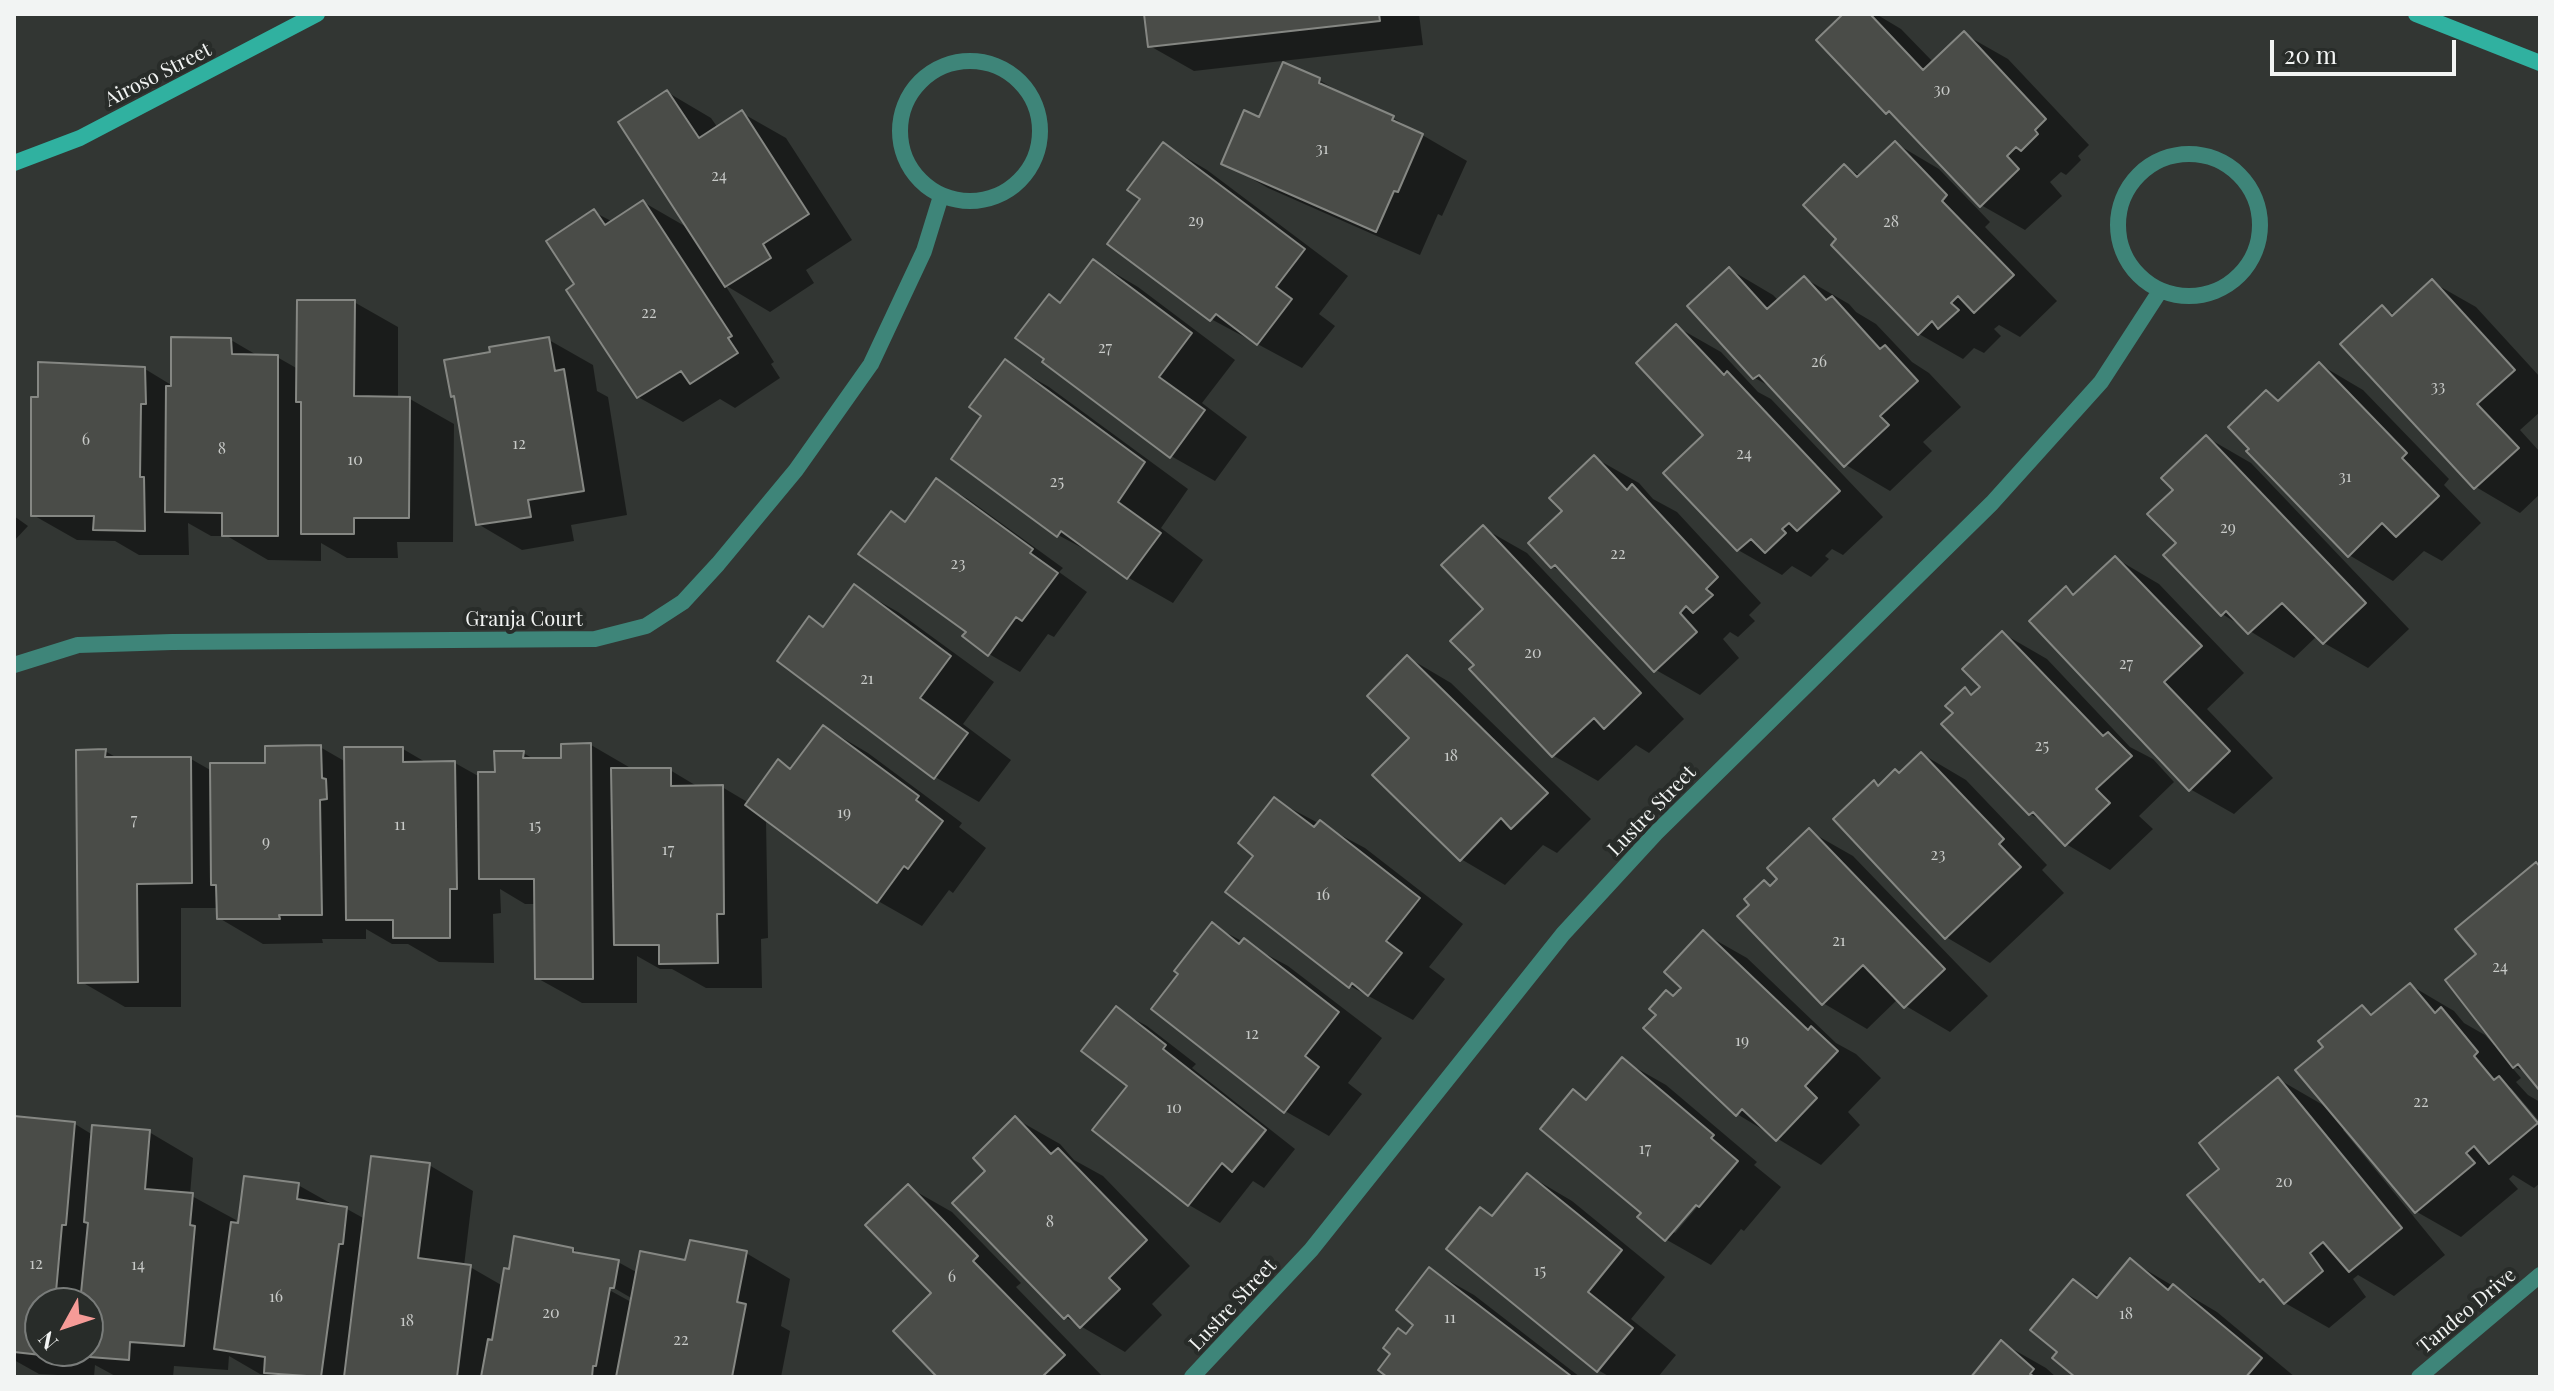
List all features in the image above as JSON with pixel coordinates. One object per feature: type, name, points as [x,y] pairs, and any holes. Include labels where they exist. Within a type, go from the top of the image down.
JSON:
[{"type":"street","name":"Airoso Street","points":[[14,163],[80,138],[317,14]]},
{"type":"street","points":[[2416,14],[2540,63]]},
{"type":"street","points":[[960,62],[990,64],[1016,77],[1034,101],[1041,130],[1035,159],[1019,183],[990,200],[973,202],[941,196],[926,186],[905,160],[900,127],[903,110],[909,95],[932,72],[960,62]]},
{"type":"street","points":[[2190,153],[2207,155],[2235,170],[2254,196],[2259,210],[2259,241],[2245,270],[2220,289],[2190,297],[2160,291],[2146,282],[2124,257],[2117,226],[2124,194],[2145,169],[2159,160],[2190,153]]},
{"type":"street","name":"Granja Court","points":[[15,664],[78,645],[595,639],[646,626],[683,602],[718,564],[796,470],[871,364],[924,251],[941,196]]},
{"type":"street","name":"Lustre Street","points":[[1192,1377],[1311,1250],[1563,934],[1656,833],[1992,503],[2101,382],[2160,291]]},
{"type":"street","name":"Tandeo Drive","points":[[2419,1377],[2540,1275]]},
{"type":"building","points":[[1144,14],[1379,14],[1380,21],[1148,47]]},
{"type":"building","points":[[1843,14],[1870,14],[1923,70],[1964,31],[2046,119],[2035,130],[2038,134],[2021,151],[2016,147],[2007,156],[2019,169],[1980,207],[1816,40]]},
{"type":"building","points":[[1283,62],[1320,78],[1319,83],[1394,116],[1392,120],[1423,134],[1398,192],[1394,191],[1376,232],[1221,164],[1244,110],[1259,117]]},
{"type":"building","points":[[667,90],[699,138],[742,110],[809,214],[763,244],[771,258],[725,287],[618,122]]},
{"type":"building","points":[[1895,141],[1947,195],[1942,201],[2014,275],[1974,313],[1958,296],[1951,303],[1959,310],[1938,329],[1932,321],[1918,335],[1831,245],[1836,239],[1803,205],[1844,164],[1857,177]]},
{"type":"building","points":[[1163,142],[1305,249],[1276,287],[1292,299],[1257,345],[1216,314],[1210,321],[1107,244],[1140,199],[1127,190]]},
{"type":"building","points":[[643,200],[732,336],[728,338],[738,353],[690,384],[681,371],[637,398],[566,290],[574,284],[546,241],[594,209],[605,225]]},
{"type":"building","points":[[1093,259],[1192,333],[1159,377],[1205,410],[1170,458],[1042,362],[1044,359],[1015,338],[1049,294],[1060,303]]},
{"type":"building","points":[[1729,267],[1767,309],[1804,276],[1826,300],[1832,296],[1880,349],[1885,345],[1918,381],[1880,416],[1889,425],[1844,467],[1759,375],[1753,379],[1687,306]]},
{"type":"building","points":[[2432,279],[2515,370],[2477,404],[2519,448],[2474,489],[2340,344],[2382,305],[2392,316]]},
{"type":"building","points":[[297,300],[355,300],[354,396],[410,397],[409,518],[354,518],[354,534],[301,534],[301,402],[296,402]]},
{"type":"building","points":[[1676,324],[1724,375],[1727,371],[1840,491],[1797,531],[1789,523],[1782,529],[1786,533],[1765,553],[1751,539],[1737,551],[1663,473],[1703,435],[1636,363]]},
{"type":"building","points":[[171,337],[231,338],[232,354],[278,355],[278,536],[222,536],[222,513],[165,512],[166,386],[171,386]]},
{"type":"building","points":[[549,337],[555,371],[564,369],[584,491],[528,500],[531,517],[476,525],[454,396],[451,397],[444,360],[490,352],[489,347]]},
{"type":"building","points":[[1005,359],[1145,462],[1118,502],[1161,533],[1127,579],[1061,531],[1057,537],[951,459],[981,416],[969,407]]},
{"type":"building","points":[[38,362],[145,367],[146,404],[141,404],[140,477],[144,477],[145,531],[93,530],[94,516],[31,516],[31,397],[38,397]]},
{"type":"building","points":[[2319,362],[2407,453],[2402,458],[2439,496],[2396,537],[2382,523],[2348,557],[2246,451],[2249,449],[2228,427],[2266,390],[2278,401]]},
{"type":"building","points":[[2206,435],[2366,603],[2323,644],[2282,603],[2248,634],[2226,611],[2221,616],[2163,555],[2176,543],[2147,514],[2173,490],[2161,478]]},
{"type":"building","points":[[1594,455],[1627,490],[1632,484],[1718,577],[1706,589],[1713,595],[1693,613],[1686,606],[1680,613],[1697,632],[1654,672],[1555,565],[1551,568],[1528,543],[1562,511],[1549,498]]},
{"type":"building","points":[[936,478],[1033,549],[1030,553],[1058,573],[1022,621],[1016,617],[988,656],[962,636],[966,632],[858,554],[891,511],[905,522]]},
{"type":"building","points":[[1483,525],[1641,693],[1604,729],[1594,718],[1552,757],[1469,669],[1474,665],[1450,641],[1483,609],[1441,565]]},
{"type":"building","points":[[2115,556],[2202,646],[2164,682],[2230,751],[2189,791],[2029,621],[2066,586],[2073,595]]},
{"type":"building","points":[[854,584],[951,656],[920,698],[968,733],[934,779],[777,661],[809,616],[823,627]]},
{"type":"building","points":[[2002,631],[2103,736],[2108,732],[2132,756],[2096,789],[2110,803],[2065,846],[2033,812],[2029,815],[1941,724],[1953,713],[1945,706],[1965,687],[1971,695],[1980,687],[1962,669]]},
{"type":"building","points":[[1407,655],[1548,793],[1511,829],[1501,818],[1460,861],[1372,775],[1409,738],[1367,696]]},
{"type":"building","points":[[823,725],[919,796],[916,800],[943,821],[908,869],[904,866],[877,903],[745,805],[778,759],[790,769]]},
{"type":"building","points":[[591,743],[593,979],[535,979],[534,879],[479,879],[478,772],[495,772],[494,751],[524,751],[523,758],[561,758],[561,744]]},
{"type":"building","points":[[321,745],[322,778],[326,779],[327,799],[320,800],[322,915],[217,919],[216,885],[211,885],[210,763],[265,763],[265,746]]},
{"type":"building","points":[[344,747],[403,747],[403,762],[455,761],[457,889],[450,889],[450,938],[393,938],[393,920],[346,920]]},
{"type":"building","points":[[106,749],[105,757],[191,757],[192,883],[137,884],[138,982],[78,983],[76,750]]},
{"type":"building","points":[[1921,752],[2004,839],[1999,844],[2021,867],[1945,939],[1833,819],[1874,780],[1878,786],[1895,769],[1899,773]]},
{"type":"building","points":[[611,768],[671,768],[671,786],[723,785],[724,914],[717,914],[718,963],[659,964],[659,945],[614,945]]},
{"type":"building","points":[[1274,797],[1314,827],[1320,820],[1420,898],[1386,941],[1402,953],[1368,996],[1352,983],[1349,988],[1225,892],[1253,856],[1238,843]]},
{"type":"building","points":[[1809,828],[1945,969],[1904,1008],[1863,965],[1822,1005],[1737,916],[1749,905],[1744,899],[1764,880],[1770,886],[1777,879],[1767,868]]},
{"type":"building","points":[[2536,862],[2540,867],[2540,1091],[2518,1064],[2513,1068],[2445,980],[2476,954],[2455,929]]},
{"type":"building","points":[[1212,922],[1239,944],[1244,938],[1339,1012],[1305,1056],[1319,1067],[1284,1113],[1151,1009],[1178,974],[1174,971]]},
{"type":"building","points":[[1703,930],[1808,1030],[1811,1026],[1838,1051],[1805,1086],[1817,1098],[1776,1141],[1742,1109],[1736,1116],[1643,1028],[1656,1015],[1649,1009],[1666,990],[1673,996],[1681,988],[1664,972]]},
{"type":"building","points":[[2410,983],[2435,1013],[2441,1007],[2478,1052],[2474,1056],[2494,1080],[2499,1076],[2538,1123],[2489,1164],[2474,1146],[2466,1153],[2475,1163],[2415,1213],[2295,1070],[2323,1047],[2318,1041],[2362,1005],[2371,1015]]},
{"type":"building","points":[[1116,1006],[1166,1045],[1163,1049],[1266,1130],[1232,1172],[1222,1163],[1188,1206],[1092,1130],[1127,1086],[1081,1051]]},
{"type":"building","points":[[1622,1057],[1714,1135],[1711,1138],[1738,1161],[1665,1241],[1637,1217],[1641,1213],[1540,1129],[1573,1089],[1586,1100]]},
{"type":"building","points":[[2278,1077],[2402,1228],[2349,1272],[2323,1242],[2310,1253],[2323,1271],[2284,1304],[2263,1279],[2260,1282],[2187,1195],[2219,1169],[2199,1143]]},
{"type":"building","points":[[14,1116],[75,1122],[66,1225],[62,1225],[56,1287],[24,1287],[24,1353],[14,1352]]},
{"type":"building","points":[[1015,1116],[1051,1154],[1058,1148],[1147,1240],[1109,1278],[1120,1289],[1080,1328],[1068,1315],[1064,1319],[952,1203],[985,1171],[973,1158]]},
{"type":"building","points":[[92,1125],[150,1130],[145,1189],[193,1193],[190,1225],[195,1226],[184,1346],[130,1342],[129,1360],[104,1358],[104,1287],[82,1287],[88,1223],[84,1222]]},
{"type":"building","points":[[371,1156],[430,1163],[418,1258],[471,1265],[457,1377],[344,1377]]},
{"type":"building","points":[[1527,1173],[1622,1250],[1588,1292],[1633,1328],[1597,1372],[1446,1249],[1480,1207],[1492,1216]]},
{"type":"building","points":[[244,1176],[299,1183],[297,1199],[347,1207],[321,1377],[264,1373],[265,1357],[214,1349],[231,1222],[238,1223]]},
{"type":"building","points":[[908,1184],[978,1256],[973,1261],[1065,1355],[1042,1377],[937,1377],[893,1331],[931,1293],[865,1225]]},
{"type":"building","points":[[514,1236],[573,1248],[573,1252],[619,1260],[614,1288],[610,1288],[592,1377],[481,1377],[488,1339],[492,1340],[504,1268],[509,1269]]},
{"type":"building","points":[[690,1240],[747,1251],[737,1302],[746,1304],[732,1377],[616,1377],[640,1251],[685,1260]]},
{"type":"building","points":[[2130,1258],[2168,1290],[2173,1284],[2262,1358],[2246,1377],[2075,1377],[2052,1358],[2057,1352],[2030,1330],[2073,1279],[2097,1298]]},
{"type":"building","points":[[1429,1267],[1571,1376],[1387,1377],[1378,1370],[1390,1354],[1383,1348],[1398,1328],[1406,1334],[1413,1325],[1396,1310]]},
{"type":"building","points":[[2001,1340],[2034,1369],[2030,1374],[2035,1377],[1971,1377]]}]
